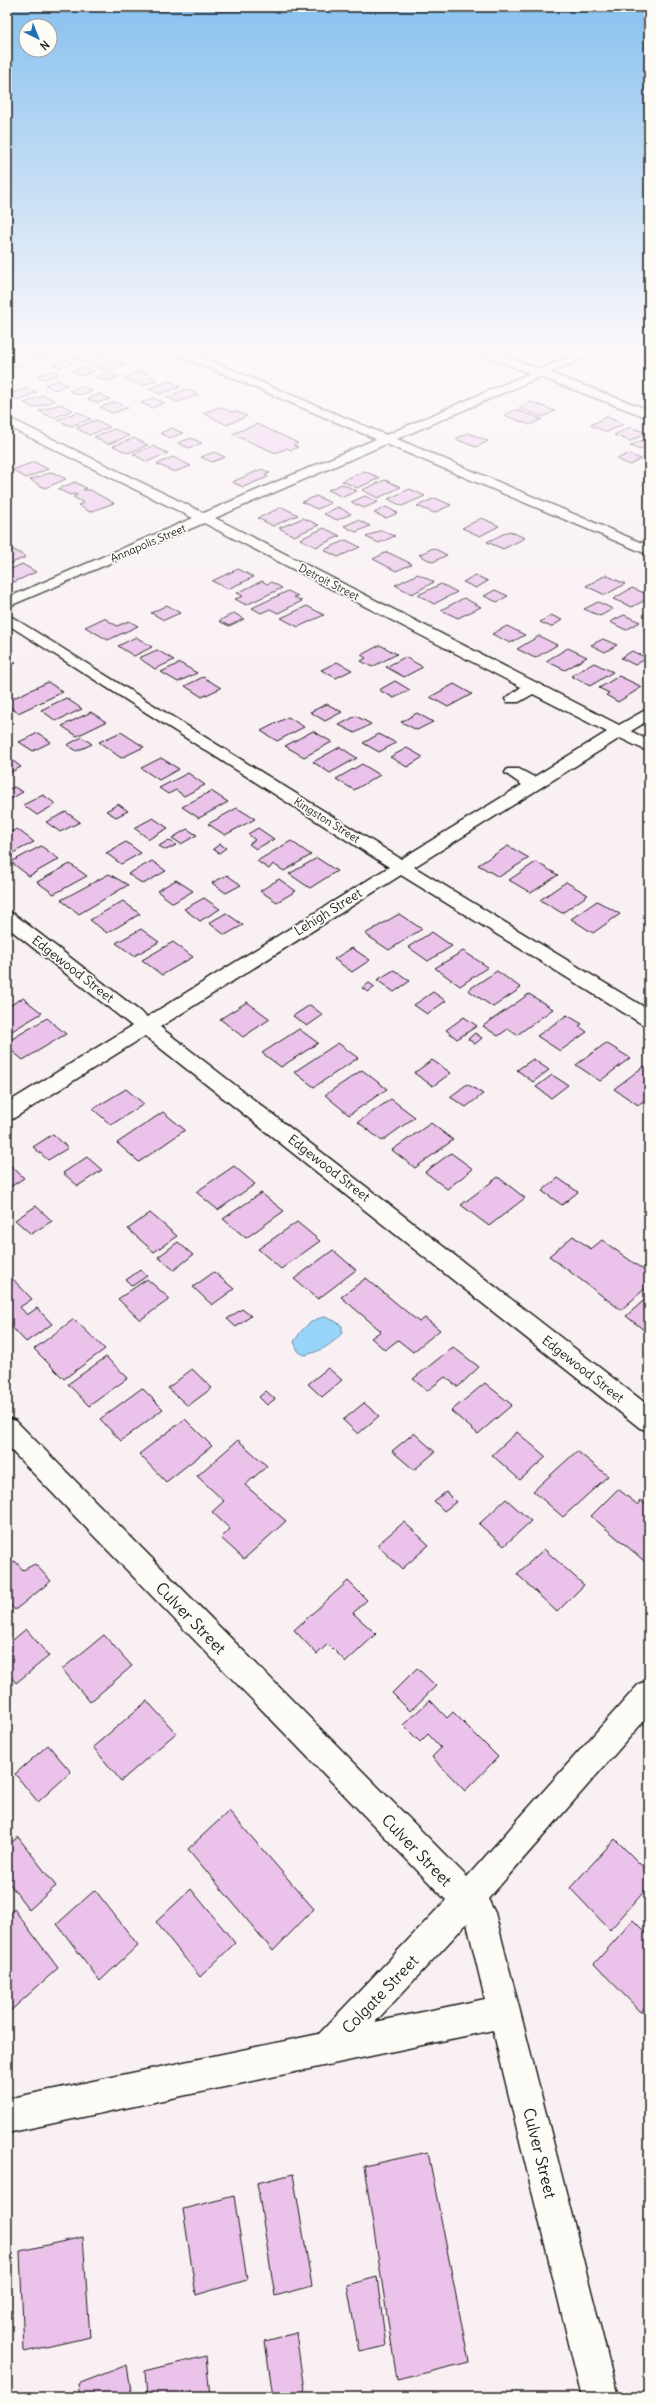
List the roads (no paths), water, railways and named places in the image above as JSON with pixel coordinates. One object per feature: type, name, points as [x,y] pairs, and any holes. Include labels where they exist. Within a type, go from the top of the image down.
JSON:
[{"type":"street","name":"Detroit Street","points":[[90,461],[204,518],[649,747]]},
{"type":"street","name":"Annapolis Street","points":[[7,603],[337,461]]},
{"type":"street","points":[[437,461],[649,551]]},
{"type":"street","name":"Kingston Street","points":[[7,618],[400,866],[649,1019]]},
{"type":"street","points":[[513,699],[533,687]]},
{"type":"street","name":"Lehigh Street","points":[[7,1113],[400,866],[649,713]]},
{"type":"street","points":[[513,773],[534,784]]},
{"type":"street","name":"Edgewood Street","points":[[7,918],[649,1420]]},
{"type":"street","name":"Culver Street","points":[[7,1429],[480,1913],[600,2397]]},
{"type":"street","name":"Colgate Street","points":[[328,2048],[429,1943],[649,1694]]},
{"type":"street","points":[[7,2116],[296,2057],[328,2048],[505,2011]]},
{"type":"water","points":[[325,1317],[342,1326],[342,1333],[330,1344],[320,1350],[304,1355],[298,1351],[294,1342],[300,1333],[311,1322]]}]
